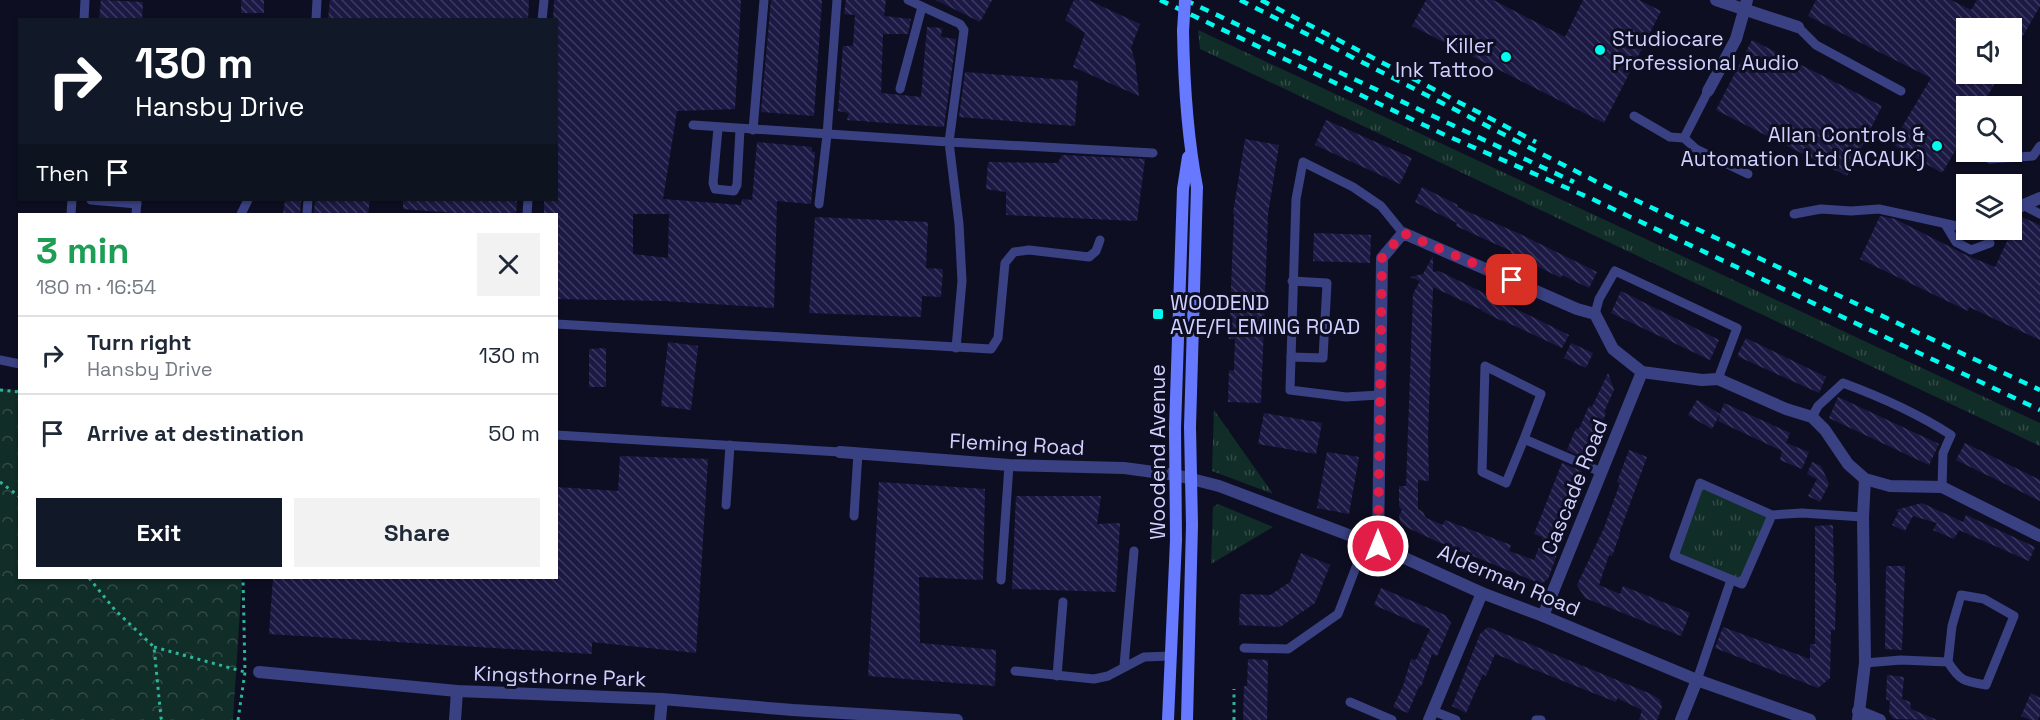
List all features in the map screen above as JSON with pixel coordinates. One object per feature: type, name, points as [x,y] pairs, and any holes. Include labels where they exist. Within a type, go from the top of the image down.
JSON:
[{"type":"street","name":"Woodend Avenue","points":[[1185,0],[1184,74],[1190,150],[1197,187],[1190,428],[1187,720]]},
{"type":"street","points":[[1716,0],[1745,4],[1798,27]]},
{"type":"street","points":[[1708,91],[1736,39],[1745,4]]},
{"type":"street","name":"Woodend Avenue","points":[[1168,720],[1176,540],[1174,428],[1183,189],[1190,150]]},
{"type":"street","points":[[2022,206],[2040,198]]},
{"type":"street","points":[[1378,546],[1382,258],[1403,233],[1576,309],[1595,314],[1614,349],[1642,372],[1702,380],[1718,379],[1786,409],[1812,417],[1825,430],[1848,464],[1865,479],[1890,486],[1942,487],[2040,536]]},
{"type":"street","name":"Cascade Road","points":[[1543,616],[1642,372]]},
{"type":"street","name":"Fleming Road","points":[[840,452],[1009,465],[1124,468],[1191,479]]},
{"type":"street","name":"Alderman Road","points":[[1191,479],[1219,486],[1366,541],[1482,593],[1696,680],[1810,720]]},
{"type":"street","points":[[1865,479],[1863,517],[1865,663],[1858,716],[1880,720]]},
{"type":"street","points":[[1431,715],[1482,593]]},
{"type":"street","name":"Kingsthorne Park","points":[[259,672],[457,691],[662,699],[793,715],[949,720]]},
{"type":"street","points":[[1681,720],[1696,680]]},
{"type":"street","name":"Kingsthorne Park","points":[[455,720],[457,691]]},
{"type":"street","name":"Kingsthorne Park","points":[[660,720],[662,699]]},
{"type":"lane","points":[[84,18],[85,0]]},
{"type":"lane","points":[[316,18],[317,0]]},
{"type":"lane","points":[[542,18],[544,0]]},
{"type":"lane","points":[[753,130],[765,0]]},
{"type":"lane","points":[[819,204],[827,135],[837,0]]},
{"type":"lane","points":[[908,0],[960,24],[964,30],[949,142],[959,224],[962,281],[956,348]]},
{"type":"lane","points":[[900,89],[922,7]]},
{"type":"lane","points":[[1798,27],[1816,45],[1900,91]]},
{"type":"lane","points":[[1684,138],[1708,91]]},
{"type":"lane","points":[[1634,116],[1670,136],[1684,138],[1696,150],[1748,174]]},
{"type":"lane","points":[[693,125],[827,135],[1153,153]]},
{"type":"lane","points":[[718,128],[713,183],[715,189],[734,191],[737,185],[740,129]]},
{"type":"lane","points":[[2022,157],[2033,156],[2040,146]]},
{"type":"lane","points":[[1379,395],[1346,397],[1290,390],[1296,199],[1303,162],[1353,187],[1381,206],[1403,233]]},
{"type":"lane","points":[[114,201],[137,202]]},
{"type":"lane","points":[[1794,214],[1821,209],[1851,211],[1879,209],[1956,226]]},
{"type":"lane","points":[[2022,209],[2040,214]]},
{"type":"lane","points":[[1945,224],[1956,242],[1971,250],[1990,243]]},
{"type":"lane","points":[[558,324],[992,349],[998,339],[1005,263],[1014,252],[1029,250],[1089,257],[1096,251],[1100,240]]},
{"type":"lane","points":[[1595,314],[1599,299],[1615,271],[1737,328],[1718,379]]},
{"type":"lane","points":[[1291,357],[1323,358],[1327,283],[1293,282]]},
{"type":"lane","points":[[0,360],[18,364]]},
{"type":"lane","points":[[1485,366],[1541,394],[1524,439],[1506,483],[1482,471],[1485,366]]},
{"type":"lane","points":[[1812,417],[1818,406],[1843,383],[1873,394],[1924,418],[1951,435],[1943,453],[1942,487]]},
{"type":"lane","points":[[558,435],[840,452]]},
{"type":"lane","points":[[1524,439],[1601,472]]},
{"type":"lane","points":[[726,505],[730,445]]},
{"type":"lane","points":[[854,516],[858,453]]},
{"type":"lane","points":[[1001,580],[1009,465]]},
{"type":"lane","points":[[1772,515],[1742,584],[1674,556],[1700,483],[1772,515],[1802,513],[1863,517]]},
{"type":"lane","points":[[1244,648],[1288,649],[1338,614],[1366,541]]},
{"type":"lane","points":[[1124,666],[1134,551]]},
{"type":"lane","points":[[1696,680],[1731,580]]},
{"type":"lane","points":[[1961,595],[1984,599],[2014,616],[1986,685],[1969,682],[1957,676],[1948,662],[1952,626],[1961,595]]},
{"type":"lane","points":[[1057,676],[1063,602]]},
{"type":"lane","points":[[1014,671],[1094,680],[1108,676],[1144,657],[1171,656]]},
{"type":"lane","points":[[1865,663],[1901,660],[1948,662]]},
{"type":"lane","points":[[1350,702],[1392,720]]},
{"type":"lane","points":[[1431,715],[1456,720]]},
{"type":"path","points":[[0,390],[18,392]]},
{"type":"path","points":[[0,482],[18,495]]},
{"type":"path","points":[[90,579],[115,610],[154,647],[245,672]]},
{"type":"path","points":[[238,720],[245,672],[243,579]]},
{"type":"path","points":[[154,647],[162,720]]},
{"type":"path","points":[[1234,689],[1234,720]]},
{"type":"green space","points":[[1198,30],[2040,423],[2040,446],[1200,49]]},
{"type":"green space","points":[[0,389],[18,390],[18,579],[242,579],[233,720],[0,720]]},
{"type":"green space","points":[[1214,410],[1273,494],[1212,471]]},
{"type":"green space","points":[[1700,483],[1772,515],[1742,584],[1674,556]]},
{"type":"green space","points":[[1218,504],[1273,527],[1211,564],[1213,507]]},
{"type":"building","points":[[101,0],[143,2],[142,18],[99,18]]},
{"type":"building","points":[[241,0],[264,0],[264,13],[241,13]]},
{"type":"building","points":[[330,0],[529,0],[528,18],[328,18]]},
{"type":"building","points":[[554,0],[741,0],[735,109],[677,111],[663,199],[741,205],[742,199],[752,200],[757,142],[812,147],[812,152],[815,152],[811,204],[777,201],[774,308],[666,301],[558,299],[558,213],[544,213],[544,201],[558,201],[558,18],[553,18]],"holes":[[[633,214],[669,214],[668,258],[633,254]]]},
{"type":"building","points":[[771,0],[822,0],[814,116],[761,112]]},
{"type":"building","points":[[846,0],[886,0],[884,16],[911,19],[908,34],[883,34],[881,93],[921,97],[927,27],[942,28],[941,37],[956,39],[944,127],[847,120],[849,113],[838,111],[843,46],[853,46],[855,15],[844,14]]},
{"type":"building","points":[[936,0],[992,0],[980,22]]},
{"type":"building","points":[[1074,0],[1088,0],[1140,24],[1131,48],[1135,61],[1139,96],[1073,67],[1085,33],[1065,20]]},
{"type":"building","points":[[1426,0],[1493,0],[1565,37],[1583,0],[1639,0],[1661,11],[1604,123],[1412,26]]},
{"type":"building","points":[[1816,0],[1951,0],[1971,10],[1977,0],[2040,0],[2040,6],[2022,38],[2022,18],[1956,18],[1956,84],[1995,84],[1987,96],[1956,96],[1956,149],[1942,173],[1892,144],[1931,78],[1808,16]]},
{"type":"building","points":[[1752,40],[1882,106],[1847,176],[1716,110]]},
{"type":"building","points":[[965,72],[1078,81],[1075,126],[959,117]]},
{"type":"building","points":[[1326,120],[1412,158],[1400,184],[1315,145]]},
{"type":"building","points":[[1245,139],[1279,145],[1268,214],[1261,403],[1228,402],[1229,370],[1234,371],[1235,339],[1229,339],[1233,213]]},
{"type":"building","points":[[1062,155],[1145,159],[1137,221],[1006,215],[1006,192],[986,189],[988,162],[1058,163]]},
{"type":"building","points":[[1422,187],[1458,205],[1457,207],[1520,234],[1597,272],[1589,288],[1562,275],[1561,278],[1510,253],[1511,251],[1456,226],[1457,223],[1415,202]]},
{"type":"building","points":[[285,201],[301,201],[300,213],[283,213]]},
{"type":"building","points":[[315,201],[370,201],[368,213],[314,213]]},
{"type":"building","points":[[403,201],[517,201],[516,213],[455,213],[403,209]]},
{"type":"building","points":[[1880,216],[1895,219],[1995,267],[2008,240],[2022,240],[2022,217],[2040,225],[2040,340],[1969,307],[1968,311],[1860,259]]},
{"type":"building","points":[[815,217],[928,222],[926,268],[943,269],[941,297],[922,296],[921,317],[809,313]]},
{"type":"building","points":[[1314,233],[1371,235],[1370,263],[1313,261]]},
{"type":"building","points":[[1433,256],[1433,272],[1439,271],[1569,335],[1562,348],[1433,287],[1428,437],[1429,481],[1418,480],[1418,509],[1426,518],[1443,525],[1445,520],[1511,545],[1509,551],[1534,560],[1543,537],[1534,534],[1562,463],[1582,471],[1554,542],[1552,541],[1560,546],[1548,579],[1541,584],[1436,541],[1400,522],[1399,515],[1402,510],[1399,506],[1399,486],[1406,486],[1413,294],[1420,281],[1410,277],[1423,274]]},
{"type":"building","points":[[1621,291],[1719,340],[1710,360],[1611,313]]},
{"type":"building","points":[[1746,338],[1826,377],[1819,393],[1737,356]]},
{"type":"building","points":[[668,342],[698,346],[691,410],[661,406]]},
{"type":"building","points":[[1571,343],[1593,353],[1586,368],[1564,358]]},
{"type":"building","points":[[606,348],[606,387],[589,387],[589,349]]},
{"type":"building","points":[[1608,373],[1614,390],[1587,459],[1567,450],[1576,428],[1579,429],[1589,406],[1592,407]]},
{"type":"building","points":[[1838,397],[1939,444],[1929,465],[1829,418]]},
{"type":"building","points":[[1697,400],[1720,414],[1712,429],[1688,415]]},
{"type":"building","points":[[1724,403],[1790,433],[1786,443],[1809,452],[1802,469],[1780,460],[1782,451],[1718,421]]},
{"type":"building","points":[[1264,413],[1322,423],[1316,454],[1258,444]]},
{"type":"building","points":[[1965,443],[2040,480],[2040,501],[1956,460]]},
{"type":"building","points":[[1629,450],[1647,457],[1612,556],[1609,555],[1599,585],[1620,594],[1623,586],[1690,613],[1681,636],[1585,598],[1577,585],[1604,528]]},
{"type":"building","points":[[1327,452],[1359,457],[1349,514],[1317,508]]},
{"type":"building","points":[[620,456],[708,459],[696,653],[592,642],[592,654],[269,634],[273,579],[558,579],[558,487],[618,491]]},
{"type":"building","points":[[1812,462],[1821,466],[1829,484],[1820,502],[1808,496],[1817,479],[1807,474]]},
{"type":"building","points":[[879,482],[985,489],[983,580],[919,577],[920,643],[996,650],[995,686],[868,676]]},
{"type":"building","points":[[1016,496],[1101,496],[1097,524],[1120,523],[1116,592],[1012,589]]},
{"type":"building","points":[[1922,503],[1963,522],[1966,515],[2035,547],[2029,561],[1959,530],[1954,539],[1933,530],[1937,523],[1913,516],[1905,531],[1892,525],[1899,511],[1896,510]]},
{"type":"building","points":[[1833,525],[1834,583],[1836,583],[1835,630],[1831,630],[1830,678],[1818,688],[1715,648],[1723,627],[1810,659],[1810,644],[1815,644],[1815,526]]},
{"type":"building","points":[[1301,553],[1330,565],[1315,603],[1280,627],[1239,625],[1240,594],[1270,595],[1290,582]]},
{"type":"building","points":[[1886,566],[1905,566],[1902,650],[1885,649]]},
{"type":"building","points":[[1381,588],[1445,615],[1451,623],[1437,656],[1432,654],[1421,687],[1419,686],[1408,713],[1393,707],[1403,686],[1411,659],[1416,660],[1430,629],[1374,605]]},
{"type":"building","points":[[1488,627],[1651,694],[1660,700],[1662,707],[1657,720],[1639,720],[1642,710],[1617,698],[1616,702],[1495,654],[1486,676],[1483,674],[1466,713],[1452,706],[1480,634]]},
{"type":"building","points":[[1248,659],[1268,660],[1267,720],[1243,720]]},
{"type":"building","points":[[1887,675],[1904,677],[1902,699],[1910,702],[1911,709],[1937,720],[1894,719],[1889,713],[1890,701],[1886,699]]},
{"type":"building","points":[[2031,693],[2040,698],[2038,720],[2021,716]]},
{"type":"railway","points":[[1160,0],[1443,134],[1590,198],[2040,410]]},
{"type":"railway","points":[[1185,0],[1574,182]]},
{"type":"railway","points":[[1240,0],[1597,182],[2040,390]]},
{"type":"railway","points":[[1261,0],[1536,142]]},
{"type":"place","name":"Studiocare Professional Audio","points":[[1600,50]]},
{"type":"place","name":"Killer Ink Tattoo","points":[[1506,57]]},
{"type":"place","name":"Allan Controls & Automation Ltd (ACAUK)","points":[[1937,146]]},
{"type":"place","name":"WOODEND AVE/FLEMING ROAD","points":[[1158,314]]},
{"type":"route","points":[[1378,546],[1382,258],[1403,233],[1512,280]]}]
